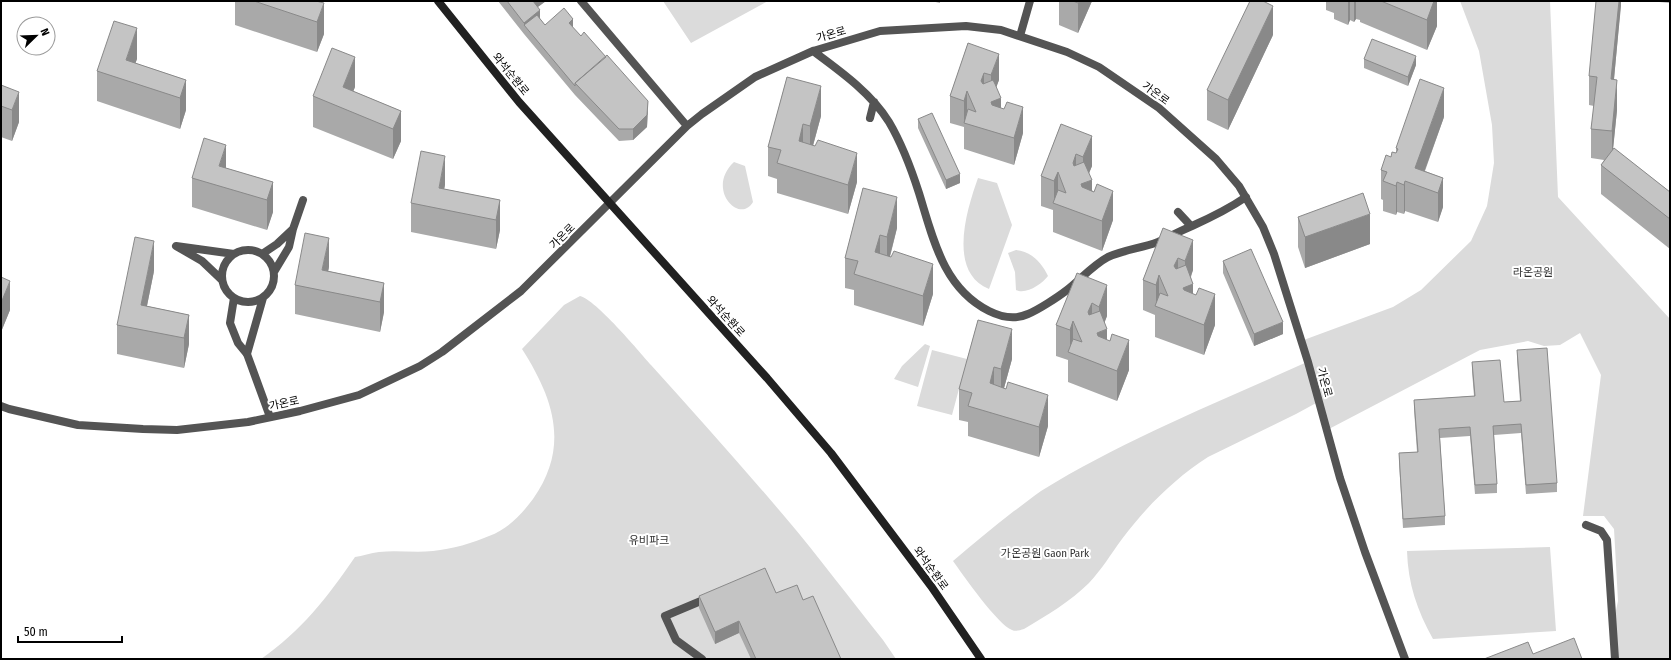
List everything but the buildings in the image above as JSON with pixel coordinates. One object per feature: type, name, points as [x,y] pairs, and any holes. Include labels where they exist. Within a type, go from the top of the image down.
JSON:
[{"type":"street","name":"와석순환로","points":[[438,1],[519,102],[766,378],[831,453],[927,580],[981,659]]},
{"type":"street","points":[[581,1],[687,126]]},
{"type":"street","points":[[1020,36],[1030,1]]},
{"type":"street","name":"가온로","points":[[1,406],[78,425],[177,430],[248,422],[359,395],[420,366],[468,334],[521,292],[687,126],[755,78],[813,51],[880,31],[966,26],[1001,30],[1068,52],[1099,67],[1158,108],[1216,159],[1239,186],[1263,227],[1274,254],[1308,362],[1340,478],[1365,552],[1405,659]]},
{"type":"street","points":[[813,51],[838,69],[874,102],[888,120],[898,138],[910,166],[937,253],[947,271],[970,299],[983,308],[996,314],[1006,317],[1027,315],[1066,291],[1107,258],[1157,242],[1225,212],[1246,197]]},
{"type":"street","points":[[870,118],[874,102]]},
{"type":"street","points":[[247,354],[263,298],[272,287],[274,272],[289,247],[293,229],[303,200]]},
{"type":"street","points":[[1178,212],[1191,226]]},
{"type":"street","points":[[262,254],[277,244],[293,229]]},
{"type":"street","points":[[222,280],[202,261],[176,246],[202,248],[234,254],[248,250],[262,254],[272,265],[274,272]]},
{"type":"street","points":[[234,254],[224,265],[222,272],[222,280],[228,294],[234,298],[248,302],[263,298]]},
{"type":"street","points":[[234,298],[230,323],[238,343],[247,354],[270,417]]},
{"type":"street","points":[[1586,525],[1601,531],[1607,540],[1615,659]]},
{"type":"street","points":[[702,659],[676,640],[665,616],[713,596]]},
{"type":"green space","points":[[663,1],[768,1],[691,43]]},
{"type":"green space","name":"라온공원","points":[[1460,1],[1550,1],[1558,197],[1670,319],[1670,659],[1615,659],[1612,629],[1618,601],[1614,529],[1604,516],[1583,516],[1601,375],[1580,333],[1560,345],[1544,346],[1528,341],[1480,350],[1327,430],[1318,402],[1208,457],[1161,494],[1131,527],[1098,572],[1082,590],[1058,608],[1024,629],[1015,631],[1006,626],[981,599],[953,561],[983,536],[1041,491],[1073,472],[1172,422],[1307,362],[1301,341],[1393,307],[1421,290],[1471,241],[1487,206],[1494,163],[1492,125],[1479,51]]},
{"type":"green space","points":[[734,162],[745,166],[753,202],[747,208],[740,209],[734,207],[728,201],[724,193],[723,183],[726,172]]},
{"type":"green space","points":[[978,178],[997,183],[1012,225],[989,289],[976,281],[968,269],[964,255],[966,222],[969,206]]},
{"type":"green space","points":[[1016,250],[1031,255],[1035,258],[1043,267],[1048,276],[1034,288],[1029,290],[1016,290],[1015,272],[1008,253]]},
{"type":"green space","name":"유비파크","points":[[580,296],[596,306],[617,326],[752,478],[810,547],[883,640],[896,659],[261,659],[289,637],[301,625],[324,600],[355,557],[386,551],[420,552],[448,549],[483,539],[502,530],[524,511],[544,480],[551,461],[554,442],[553,423],[549,405],[542,386],[522,349],[564,305]]},
{"type":"green space","points":[[925,344],[930,346],[918,387],[894,379],[902,366]]},
{"type":"green space","points":[[932,350],[967,359],[952,415],[917,406]]},
{"type":"green space","points":[[1550,547],[1556,631],[1433,639],[1422,618],[1411,586],[1407,551]]},
{"type":"park label","name":"가온공원 Gaon Park","points":[[1045,553]]}]
